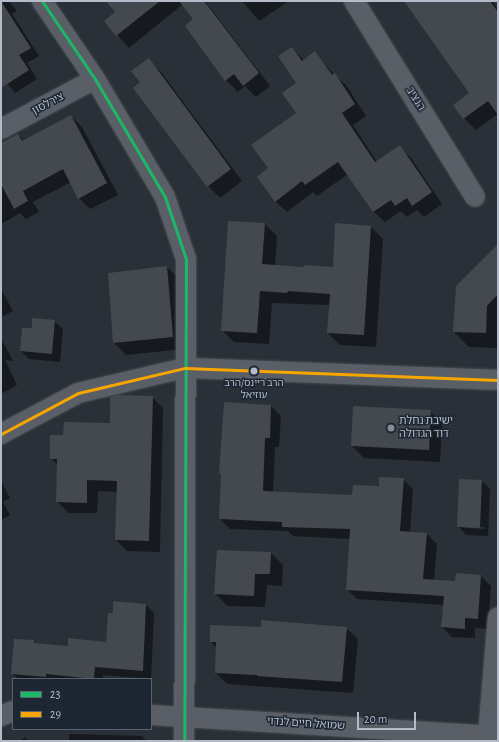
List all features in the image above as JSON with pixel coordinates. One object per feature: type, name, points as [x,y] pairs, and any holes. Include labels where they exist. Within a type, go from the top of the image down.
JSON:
[{"type":"street","points":[[42,1],[95,79],[165,197],[186,259],[184,741]]},
{"type":"street","name":"הנציב","points":[[354,1],[475,197]]},
{"type":"street","name":"צירלסון","points":[[1,129],[95,79]]},
{"type":"street","points":[[1,434],[78,393],[185,368],[498,380]]},
{"type":"street","points":[[493,735],[498,617]]},
{"type":"street","points":[[1,716],[12,711]]},
{"type":"street","name":"שמואל חיים לנדוי","points":[[152,715],[493,735]]},
{"type":"building","points":[[1,1],[31,48],[19,55],[29,70],[1,88]]},
{"type":"building","points":[[106,1],[160,1],[116,36],[104,21],[115,12]]},
{"type":"building","points":[[179,1],[204,1],[259,73],[243,86],[234,74],[225,81],[185,26],[193,19]]},
{"type":"building","points":[[404,1],[490,1],[498,12],[498,115],[488,101],[463,119],[453,105],[469,93]]},
{"type":"building","points":[[292,47],[302,61],[315,51],[332,75],[335,73],[355,104],[342,113],[375,162],[400,145],[432,192],[412,206],[407,198],[395,206],[391,200],[373,212],[338,162],[305,185],[302,181],[275,202],[257,177],[268,168],[251,145],[296,113],[282,93],[296,83],[278,56]]},
{"type":"building","points":[[149,58],[231,169],[207,187],[133,88],[140,82],[131,71]]},
{"type":"building","points":[[71,115],[107,183],[78,199],[63,169],[23,191],[28,201],[14,209],[1,184],[1,143],[18,134],[22,141]]},
{"type":"building","points":[[228,221],[265,223],[262,264],[304,267],[304,265],[333,267],[335,223],[371,226],[364,335],[327,333],[330,294],[288,291],[287,293],[260,291],[257,333],[221,331]]},
{"type":"building","points":[[498,244],[498,294],[487,306],[486,333],[453,332],[456,286]]},
{"type":"building","points":[[167,266],[173,337],[113,343],[108,273]]},
{"type":"building","points":[[32,318],[55,320],[52,354],[20,351],[22,328],[32,328]]},
{"type":"building","points":[[118,395],[153,396],[149,541],[115,540],[117,481],[87,480],[87,503],[56,502],[57,459],[50,459],[50,435],[63,435],[64,422],[110,423],[110,397]]},
{"type":"building","points":[[224,402],[271,405],[270,438],[265,438],[263,491],[352,495],[353,485],[379,486],[379,477],[404,478],[400,531],[427,533],[423,579],[455,581],[456,573],[481,575],[478,619],[465,618],[465,629],[441,627],[444,596],[346,590],[350,529],[282,527],[282,522],[219,519],[221,474],[219,473]]},
{"type":"building","name":"ישיבת נחלת דוד הגדולה","points":[[353,406],[431,410],[429,450],[351,446]]},
{"type":"building","points":[[459,479],[482,480],[480,528],[457,527]]},
{"type":"building","points":[[217,550],[271,552],[270,574],[255,574],[254,596],[214,594]]},
{"type":"building","points":[[113,601],[146,604],[143,671],[95,667],[94,678],[46,674],[46,677],[11,674],[14,639],[34,640],[34,643],[68,646],[68,638],[106,642],[108,613],[113,613]]},
{"type":"building","points":[[261,620],[347,627],[342,682],[215,673],[216,642],[210,642],[210,625],[261,627]]},
{"type":"transit line","name":"23","points":[[42,1],[95,79],[165,197],[186,259],[184,741]]},
{"type":"transit line","name":"29","points":[[1,434],[78,393],[185,368],[498,380]]},
{"type":"place","name":"הרב ריינס/הרב עוזיאל","points":[[254,371]]},
{"type":"place","name":"ישיבת נחלת דוד הגדולה","points":[[391,428]]}]
